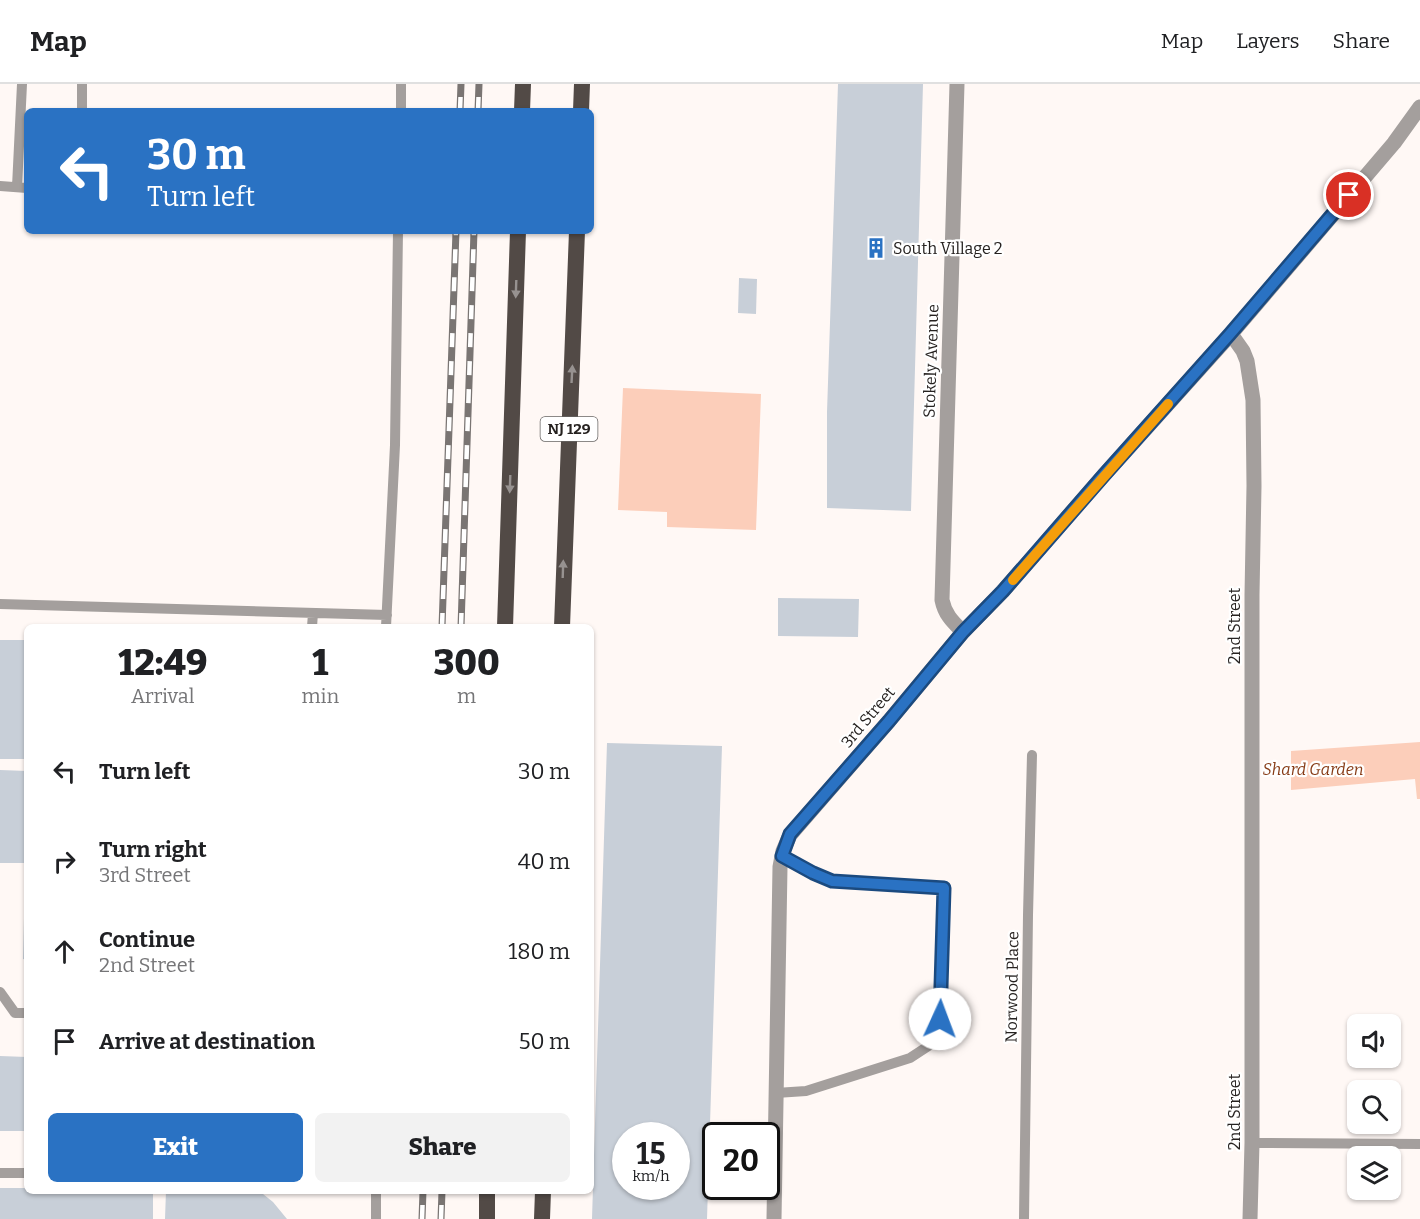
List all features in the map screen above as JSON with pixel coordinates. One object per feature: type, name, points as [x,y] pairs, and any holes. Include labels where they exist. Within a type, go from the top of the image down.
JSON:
[{"type":"highway","points":[[522,108],[523,84]]},
{"type":"highway","points":[[581,108],[582,84]]},
{"type":"highway","points":[[505,624],[518,234]]},
{"type":"highway","name":"NJ 129","points":[[562,624],[577,234]]},
{"type":"highway","points":[[487,1194],[487,1219]]},
{"type":"highway","points":[[542,1219],[543,1194]]},
{"type":"street","name":"Stokely Avenue","points":[[957,84],[942,600],[947,615],[963,632]]},
{"type":"street","points":[[1230,334],[1394,143],[1420,107]]},
{"type":"street","name":"3rd Street","points":[[774,1219],[780,867],[790,834],[963,632],[1003,591],[1230,334]]},
{"type":"street","name":"2nd Street","points":[[1230,334],[1243,351],[1247,361],[1253,400],[1250,1219]]},
{"type":"lane","points":[[0,186],[22,188],[22,84]]},
{"type":"lane","points":[[82,84],[82,108]]},
{"type":"lane","points":[[401,108],[402,84]]},
{"type":"lane","points":[[386,624],[395,445],[398,234]]},
{"type":"lane","points":[[0,604],[387,615]]},
{"type":"lane","points":[[312,624],[313,613]]},
{"type":"lane","name":"Norwood Place","points":[[1024,1219],[1032,755]]},
{"type":"lane","points":[[776,1093],[806,1091],[910,1058],[939,1039],[944,888],[832,881],[782,856]]},
{"type":"lane","points":[[0,992],[15,1013],[24,1013]]},
{"type":"lane","points":[[1252,1143],[1420,1144]]},
{"type":"lane","points":[[0,1173],[24,1173]]},
{"type":"lane","points":[[376,1194],[376,1219]]},
{"type":"green space","points":[[623,388],[761,394],[756,530],[667,527],[667,512],[618,510]]},
{"type":"green space","name":"Shard Garden","points":[[1420,742],[1420,799],[1417,799],[1415,779],[1291,790],[1291,751]]},
{"type":"building","name":"South Village 2","points":[[838,84],[923,84],[911,511],[827,508],[827,412]]},
{"type":"building","points":[[739,278],[757,279],[756,314],[738,313]]},
{"type":"building","points":[[778,598],[859,599],[858,637],[778,636]]},
{"type":"building","points":[[0,640],[24,640],[24,759],[0,759]]},
{"type":"building","points":[[607,743],[722,746],[710,1122],[702,1122],[702,1200],[708,1200],[707,1219],[592,1219]]},
{"type":"building","points":[[0,770],[24,771],[24,863],[0,863]]},
{"type":"building","points":[[0,1056],[24,1057],[24,1131],[0,1131]]},
{"type":"building","points":[[0,1188],[24,1188],[24,1194],[153,1194],[153,1219],[0,1219]]},
{"type":"building","points":[[166,1194],[263,1194],[287,1219],[165,1219]]},
{"type":"railway","points":[[460,108],[461,84]]},
{"type":"railway","points":[[478,108],[479,84]]},
{"type":"railway","points":[[442,624],[456,234]]},
{"type":"railway","points":[[461,624],[474,234]]},
{"type":"railway","points":[[422,1219],[423,1194]]},
{"type":"railway","points":[[441,1219],[442,1194]]},
{"type":"slow traffic","points":[[1013,580],[1168,404]]},
{"type":"place","name":"South Village 2","points":[[876,248]]},
{"type":"route","points":[[940,1019],[944,888],[832,881],[782,856],[790,834],[963,632],[1003,591],[1230,334],[1349,195]]}]
